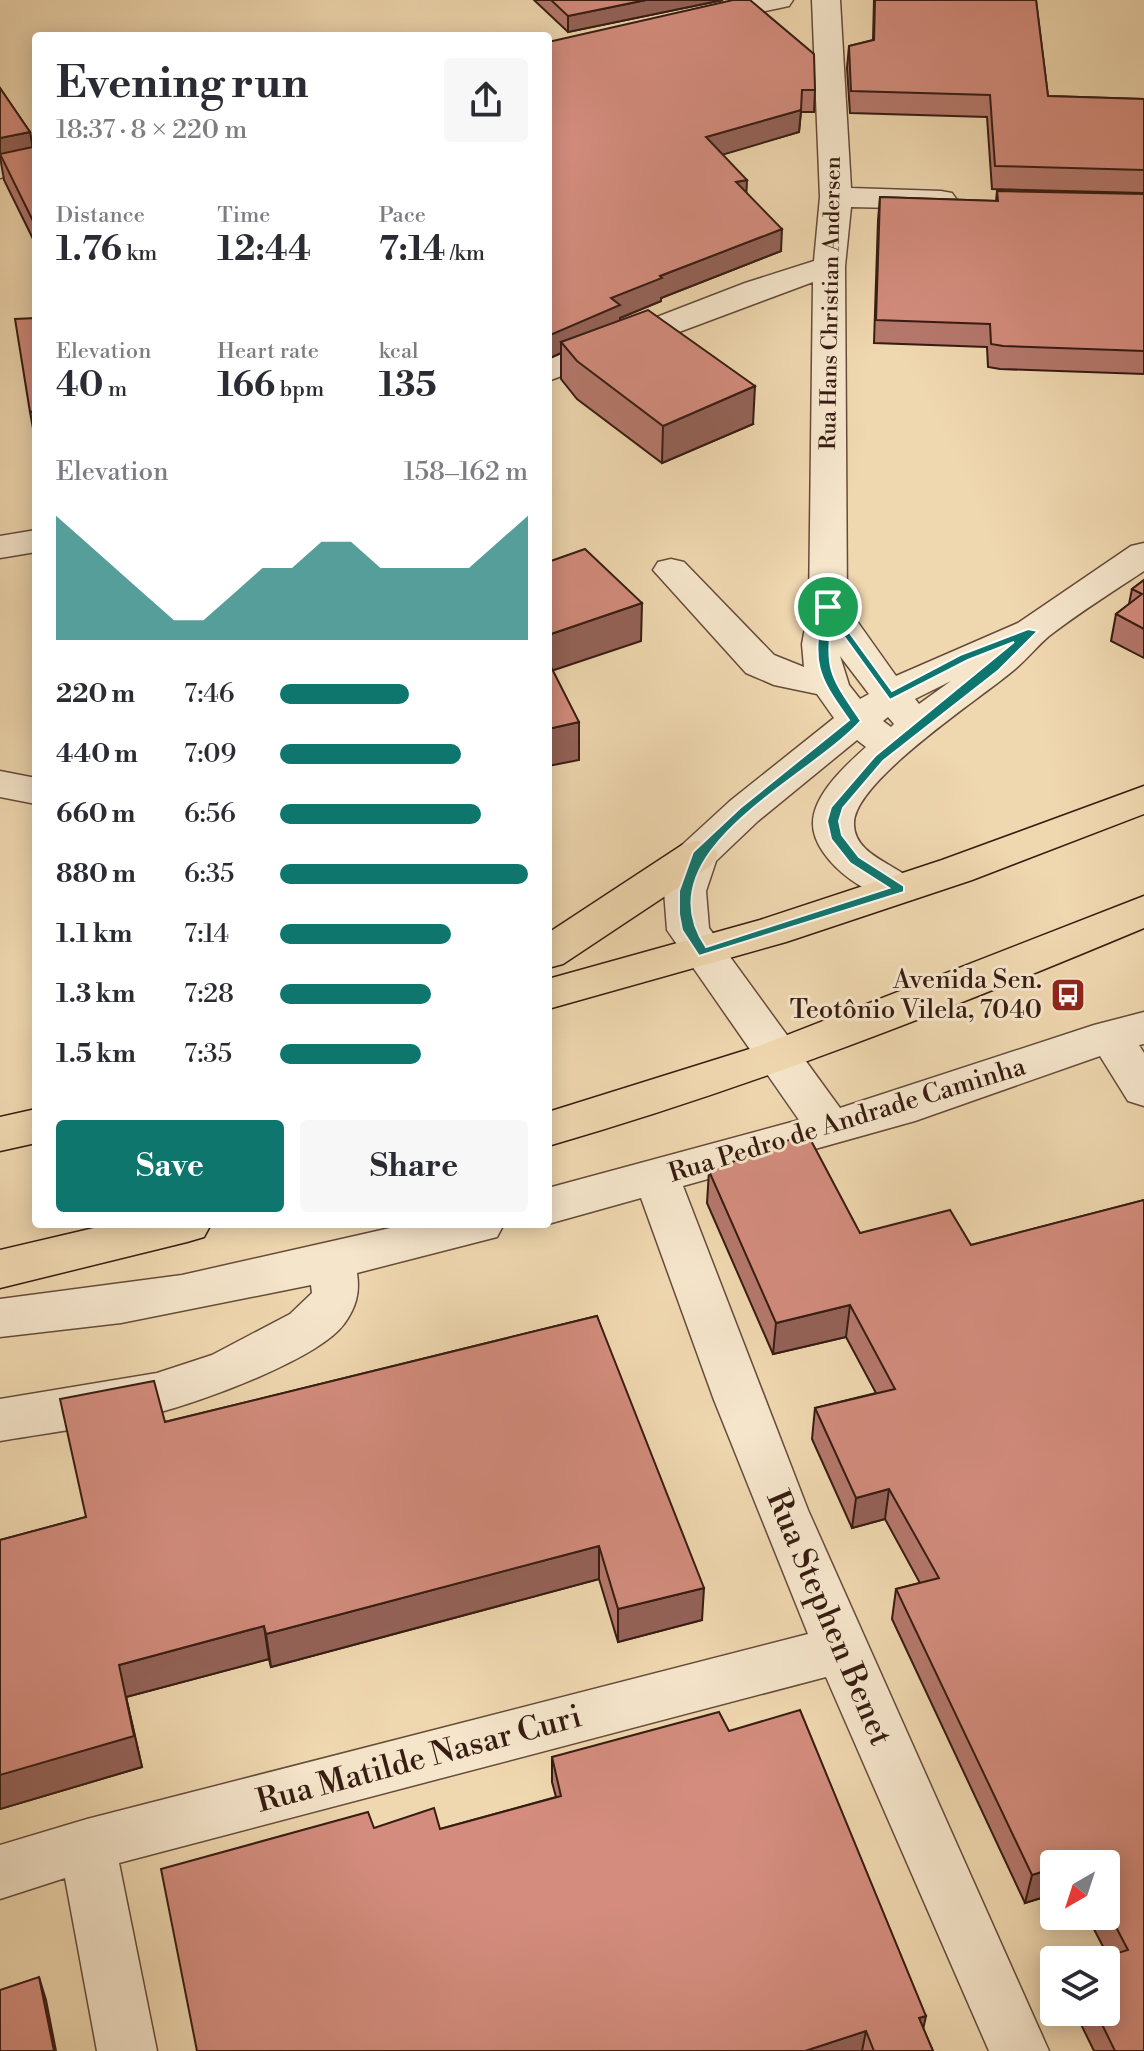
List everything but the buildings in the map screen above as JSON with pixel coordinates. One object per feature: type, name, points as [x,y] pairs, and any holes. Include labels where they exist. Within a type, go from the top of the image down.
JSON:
[{"type":"main road","points":[[552,993],[703,952],[899,889],[1144,799]]},
{"type":"main road","points":[[552,950],[697,855]]},
{"type":"main road","points":[[552,1128],[619,1110],[775,1055],[950,990],[1144,911]]},
{"type":"main road","points":[[0,1134],[32,1127]]},
{"type":"main road","points":[[0,1269],[170,1228]]},
{"type":"street","points":[[669,23],[779,0]]},
{"type":"street","name":"Rua Hans Christian Andersen","points":[[826,0],[836,197],[829,266],[828,607],[821,654],[830,685],[855,721],[905,736]]},
{"type":"street","points":[[0,169],[32,162]]},
{"type":"street","points":[[836,197],[974,201]]},
{"type":"street","points":[[552,369],[756,290],[829,266]]},
{"type":"street","points":[[0,547],[32,542]]},
{"type":"street","points":[[899,889],[854,860],[836,836],[833,821],[846,794],[905,736],[995,667],[1032,631],[1144,554]]},
{"type":"street","points":[[671,570],[760,664],[788,676],[830,685]]},
{"type":"street","points":[[828,607],[890,697],[905,736]]},
{"type":"street","points":[[830,1129],[688,930],[685,891],[697,855],[744,811],[855,721],[890,697],[952,663],[1032,631]]},
{"type":"street","points":[[0,784],[32,790]]},
{"type":"street","points":[[1127,1032],[1144,1089]]},
{"type":"street","name":"Rua Pedro de Andrade Caminha","points":[[552,1205],[899,1109],[1127,1032]]},
{"type":"street","name":"Rua Stephen Benet","points":[[657,1178],[695,1290],[839,1650],[1019,2051]]},
{"type":"street","points":[[0,1318],[65,1313],[332,1262],[464,1228]]},
{"type":"street","points":[[0,1420],[157,1393],[228,1370],[307,1328],[326,1312],[336,1293],[332,1262]]},
{"type":"street","name":"Rua Matilde Nasar Curi","points":[[0,1872],[87,1845],[839,1650]]},
{"type":"street","points":[[87,1845],[127,2051]]},
{"type":"place","name":"Avenida Sen. Teotônio Vilela, 7040","points":[[1068,995]]},
{"type":"route","points":[[828,607],[890,697],[964,658],[1032,631],[995,667],[879,758],[837,807],[833,821],[836,836],[854,860],[899,889],[703,952],[688,930],[685,914],[685,891],[697,855],[744,811],[828,746],[855,721],[830,685],[821,654],[828,607]]}]
